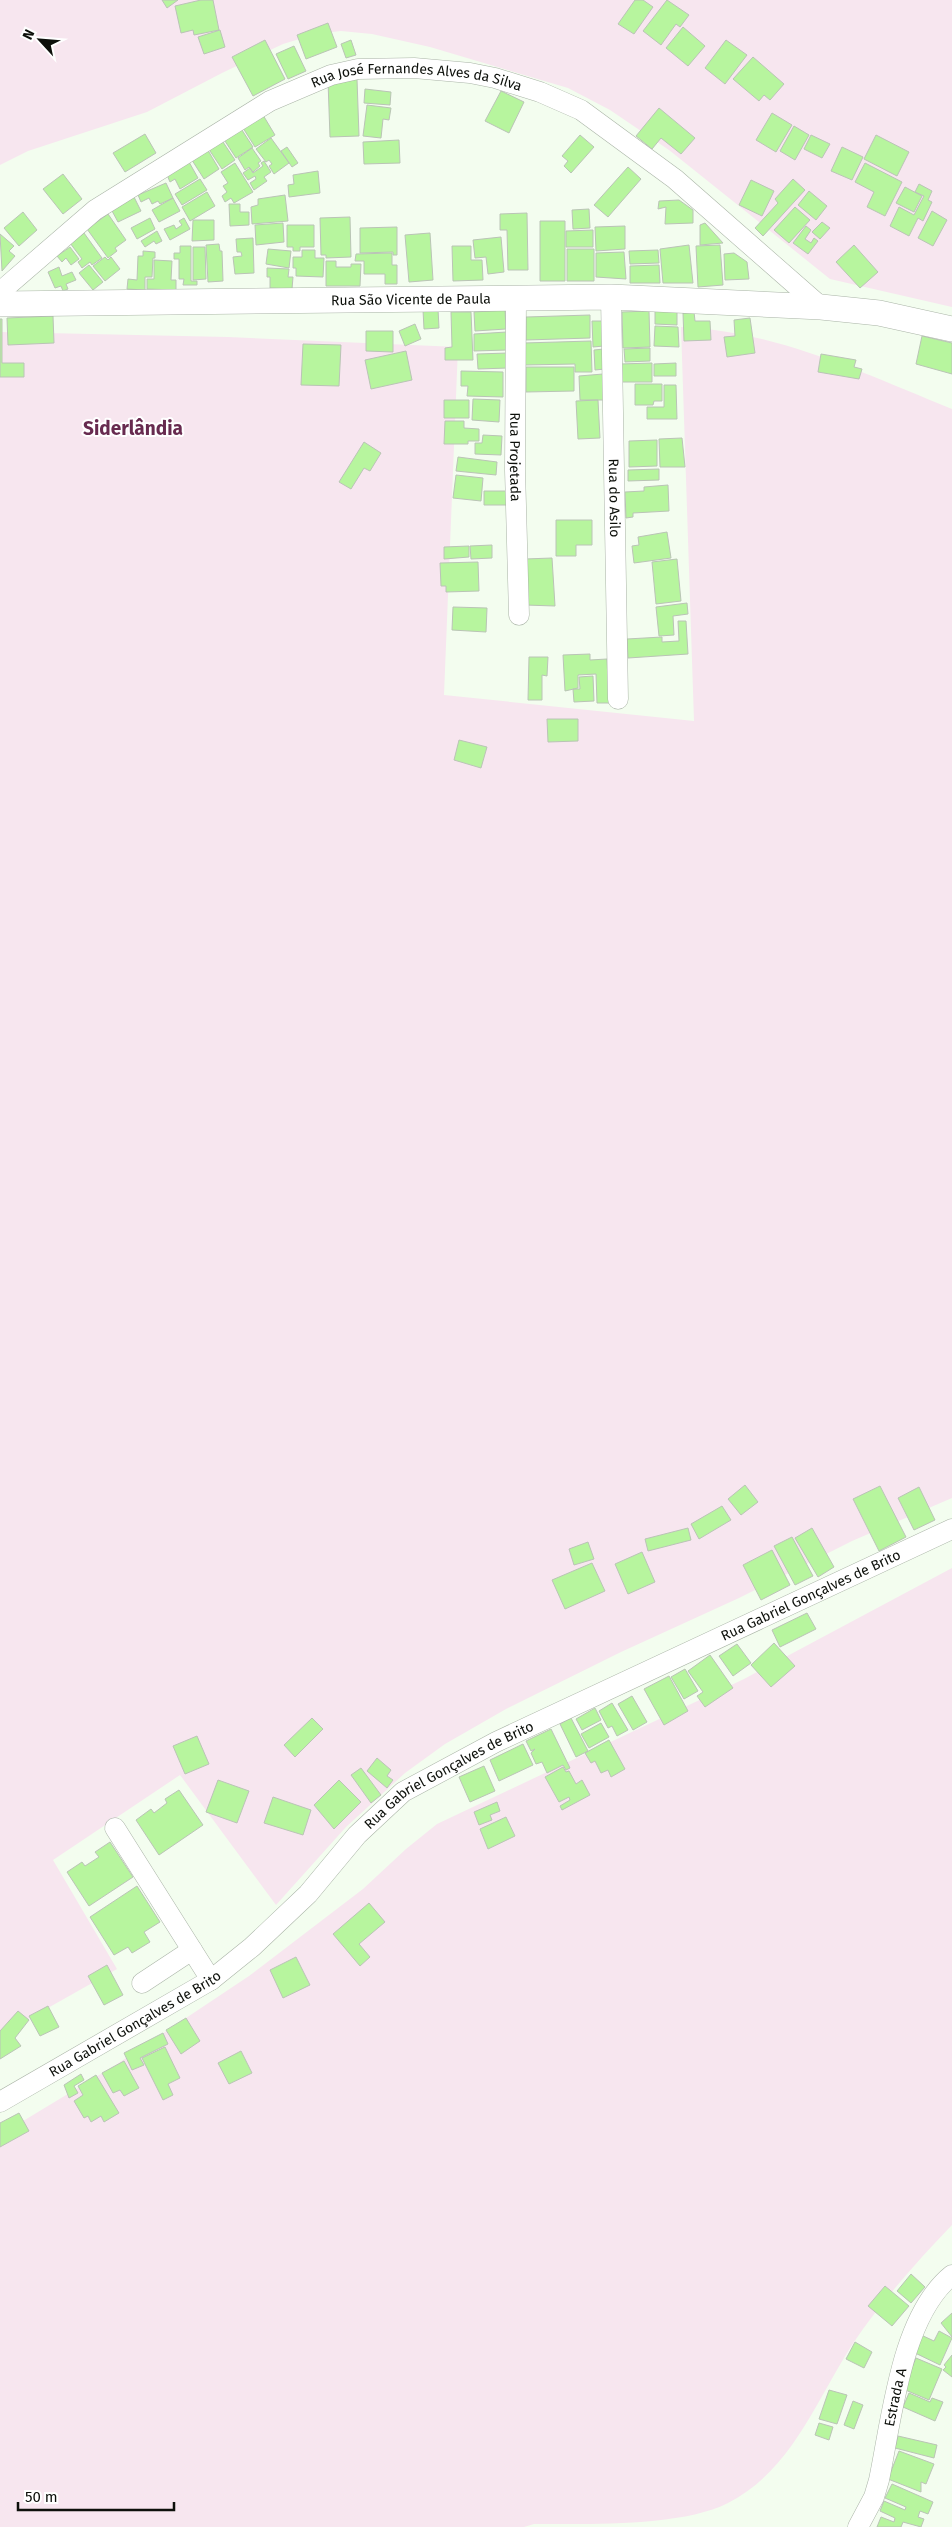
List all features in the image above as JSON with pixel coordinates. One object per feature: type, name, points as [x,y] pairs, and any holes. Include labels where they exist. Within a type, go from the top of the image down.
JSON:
[{"type":"street","name":"Rua José Fernandes Alves da Silva","points":[[0,292],[95,210],[270,101],[331,76],[358,69],[414,68],[470,73],[494,78],[540,92],[581,110],[675,178],[821,307]]},
{"type":"street","name":"Rua São Vicente de Paula","points":[[0,304],[612,297],[821,307],[879,313],[952,330]]},
{"type":"street","name":"Rua do Asilo","points":[[612,297],[612,428],[617,538],[618,699]]},
{"type":"street","name":"Rua Projetada","points":[[516,298],[515,470],[519,615]]},
{"type":"street","name":"Rua Gabriel Gonçalves de Brito","points":[[0,2102],[211,1980],[252,1947],[308,1894],[356,1835],[381,1810],[403,1792],[426,1777],[496,1742],[952,1529]]},
{"type":"street","points":[[115,1828],[211,1980]]},
{"type":"street","points":[[142,1983],[192,1950]]},
{"type":"street","name":"Estrada A","points":[[858,2527],[874,2497],[879,2480],[910,2338],[928,2303],[944,2282],[952,2276]]},
{"type":"shaded area","points":[[0,0],[952,0],[952,307],[830,279],[669,150],[610,110],[568,88],[430,47],[372,34],[341,31],[316,34],[283,44],[147,112],[28,151],[0,165]]},
{"type":"shaded area","points":[[681,327],[716,330],[786,345],[820,356],[952,409],[952,1498],[852,1541],[739,1598],[621,1652],[506,1709],[445,1744],[405,1773],[346,1827],[276,1905],[180,1775],[53,1860],[117,1969],[0,2035],[0,332],[228,337],[458,347],[444,695],[694,721]]},
{"type":"shaded area","points":[[952,1568],[952,2225],[928,2250],[863,2329],[805,2425],[790,2448],[772,2469],[752,2488],[728,2503],[708,2511],[660,2520],[606,2524],[534,2524],[524,2527],[0,2527],[0,2135],[114,2066],[249,1976],[363,1889],[406,1849],[437,1824],[744,1679]]},
{"type":"building","points":[[162,0],[178,0],[167,8]]},
{"type":"building","points":[[201,0],[213,0],[219,30],[194,35],[193,30],[181,33],[175,6]]},
{"type":"building","points":[[635,0],[643,0],[653,7],[634,34],[618,24]]},
{"type":"building","points":[[667,0],[689,15],[680,27],[676,24],[661,45],[643,31]]},
{"type":"building","points":[[328,23],[337,47],[306,59],[297,35]]},
{"type":"building","points":[[683,27],[705,46],[688,66],[666,48]]},
{"type":"building","points":[[220,30],[225,47],[204,54],[198,37]]},
{"type":"building","points":[[265,40],[285,79],[253,96],[232,57]]},
{"type":"building","points":[[351,40],[356,55],[346,58],[341,44]]},
{"type":"building","points":[[726,40],[747,55],[725,84],[705,68]]},
{"type":"building","points":[[294,46],[306,71],[288,79],[276,54]]},
{"type":"building","points":[[753,57],[784,84],[770,100],[764,95],[759,101],[733,79]]},
{"type":"building","points":[[357,79],[359,136],[330,137],[328,81]]},
{"type":"building","points":[[365,89],[391,92],[390,105],[364,103]]},
{"type":"building","points":[[501,91],[524,102],[509,133],[485,121]]},
{"type":"building","points":[[367,105],[391,108],[389,120],[383,119],[381,138],[363,136]]},
{"type":"building","points":[[659,108],[695,138],[681,154],[661,138],[652,149],[636,136]]},
{"type":"building","points":[[772,113],[792,125],[776,152],[756,140]]},
{"type":"building","points":[[263,115],[275,135],[255,147],[243,128]]},
{"type":"building","points":[[794,126],[809,135],[795,160],[780,151]]},
{"type":"building","points":[[240,127],[253,147],[236,158],[223,138]]},
{"type":"building","points":[[145,134],[156,153],[125,172],[113,153]]},
{"type":"building","points":[[580,135],[594,147],[571,173],[564,166],[568,161],[562,156]]},
{"type":"building","points":[[811,135],[830,144],[822,158],[804,149]]},
{"type":"building","points":[[876,135],[909,152],[897,176],[864,159]]},
{"type":"building","points":[[271,138],[289,163],[274,174],[269,166],[272,164],[269,160],[266,162],[256,149]]},
{"type":"building","points":[[221,139],[235,160],[222,169],[208,148]]},
{"type":"building","points":[[399,140],[400,163],[364,164],[363,142]]},
{"type":"building","points":[[206,147],[219,169],[204,179],[190,157]]},
{"type":"building","points":[[287,147],[298,163],[292,167],[281,151]]},
{"type":"building","points":[[842,147],[863,157],[852,180],[831,171]]},
{"type":"building","points":[[252,148],[261,161],[258,163],[260,166],[253,172],[249,167],[245,170],[238,158]]},
{"type":"building","points":[[264,161],[271,172],[264,177],[267,181],[254,190],[250,183],[256,179],[255,176],[248,180],[243,173],[250,168],[253,173],[263,166],[261,163]]},
{"type":"building","points":[[189,162],[198,178],[180,189],[175,179],[170,182],[167,175]]},
{"type":"building","points":[[235,163],[253,192],[234,203],[231,198],[225,202],[222,196],[227,192],[223,186],[228,183],[221,172]]},
{"type":"building","points":[[865,163],[902,182],[885,216],[867,207],[874,192],[855,182]]},
{"type":"building","points":[[628,167],[641,179],[608,217],[594,205]]},
{"type":"building","points":[[318,171],[320,193],[289,197],[288,185],[294,184],[293,175]]},
{"type":"building","points":[[63,174],[82,199],[63,214],[43,189]]},
{"type":"building","points":[[200,179],[207,190],[182,205],[175,194]]},
{"type":"building","points":[[793,179],[805,190],[763,236],[755,228],[778,203],[775,199]]},
{"type":"building","points":[[751,180],[774,191],[762,216],[739,205]]},
{"type":"building","points":[[166,183],[173,198],[160,204],[158,201],[152,204],[149,198],[141,202],[138,195]]},
{"type":"building","points":[[919,184],[932,191],[928,200],[932,202],[923,221],[918,218],[909,236],[890,226],[899,207],[914,215],[924,196],[915,192]]},
{"type":"building","points":[[905,187],[922,196],[914,212],[896,203]]},
{"type":"building","points":[[809,191],[827,206],[816,220],[798,205]]},
{"type":"building","points":[[207,192],[215,206],[190,221],[182,207]]},
{"type":"building","points":[[285,195],[288,221],[252,224],[251,207],[258,205],[258,199]]},
{"type":"building","points":[[134,197],[141,211],[118,222],[111,209]]},
{"type":"building","points":[[173,198],[180,211],[159,222],[152,210]]},
{"type":"building","points":[[679,200],[693,210],[693,223],[665,224],[666,207],[658,209],[659,201]]},
{"type":"building","points":[[229,204],[240,204],[240,212],[249,212],[249,225],[230,226]]},
{"type":"building","points":[[795,207],[810,220],[789,243],[774,230]]},
{"type":"building","points":[[589,209],[590,228],[573,229],[572,210]]},
{"type":"building","points":[[932,211],[947,220],[933,246],[918,238]]},
{"type":"building","points":[[23,212],[37,230],[19,246],[4,228]]},
{"type":"building","points":[[527,213],[528,270],[508,270],[507,230],[500,230],[500,214]]},
{"type":"building","points":[[108,214],[126,240],[115,248],[117,251],[108,258],[87,229]]},
{"type":"building","points":[[350,217],[351,257],[326,258],[326,255],[321,255],[320,218]]},
{"type":"building","points":[[150,218],[155,229],[137,239],[131,228]]},
{"type":"building","points":[[184,218],[190,229],[170,240],[164,229],[174,225],[176,229],[182,225],[179,221]]},
{"type":"building","points":[[193,220],[214,220],[214,240],[192,241]]},
{"type":"building","points":[[540,221],[565,221],[565,281],[540,281]]},
{"type":"building","points":[[822,222],[830,228],[820,239],[812,232]]},
{"type":"building","points":[[283,223],[284,242],[256,245],[255,225]]},
{"type":"building","points":[[705,223],[723,243],[700,245],[700,225]]},
{"type":"building","points":[[287,225],[314,225],[314,247],[300,247],[300,251],[293,251],[293,247],[287,247]]},
{"type":"building","points":[[625,226],[625,249],[596,251],[595,227]]},
{"type":"building","points":[[806,226],[811,230],[805,239],[811,243],[814,238],[818,241],[808,254],[793,243]]},
{"type":"building","points":[[397,227],[397,255],[393,255],[393,252],[360,253],[360,228]]},
{"type":"building","points":[[593,230],[593,247],[566,247],[566,231]]},
{"type":"building","points":[[157,231],[162,241],[156,244],[154,241],[145,247],[141,241]]},
{"type":"building","points":[[84,233],[102,258],[92,265],[90,262],[82,268],[78,262],[82,259],[70,243]]},
{"type":"building","points":[[430,233],[433,280],[409,282],[405,235]]},
{"type":"building","points":[[0,234],[14,246],[9,251],[15,256],[2,271]]},
{"type":"building","points":[[501,237],[504,272],[488,274],[486,257],[475,258],[473,240]]},
{"type":"building","points":[[253,238],[254,273],[235,274],[233,257],[242,256],[241,252],[237,252],[236,239]]},
{"type":"building","points":[[219,244],[220,251],[222,251],[223,281],[208,282],[206,245]]},
{"type":"building","points":[[689,245],[693,283],[663,283],[660,249]]},
{"type":"building","points":[[720,245],[723,285],[698,287],[696,246]]},
{"type":"building","points":[[854,245],[878,272],[860,288],[836,262]]},
{"type":"building","points":[[180,246],[191,246],[191,281],[197,281],[197,285],[183,285],[184,279],[179,279],[179,259],[174,259],[174,253],[180,253]]},
{"type":"building","points":[[452,246],[471,246],[471,260],[482,260],[483,280],[453,281]]},
{"type":"building","points":[[70,247],[79,259],[71,265],[66,258],[62,262],[57,256]]},
{"type":"building","points":[[193,247],[205,247],[206,279],[193,280]]},
{"type":"building","points":[[268,249],[291,251],[289,268],[266,264]]},
{"type":"building","points":[[567,249],[594,249],[594,281],[567,281]]},
{"type":"building","points":[[302,250],[315,250],[315,258],[324,258],[323,277],[296,276],[296,268],[293,268],[293,257],[302,257]]},
{"type":"building","points":[[658,250],[659,263],[630,264],[629,251]]},
{"type":"building","points":[[143,251],[155,252],[152,277],[145,277],[145,290],[127,289],[128,279],[137,280],[138,256],[143,256]]},
{"type":"building","points":[[624,252],[626,279],[596,277],[596,253]]},
{"type":"building","points":[[392,253],[392,265],[397,265],[397,284],[385,284],[385,274],[364,274],[364,261],[355,261],[356,254]]},
{"type":"building","points":[[734,253],[747,262],[749,279],[725,280],[724,254]]},
{"type":"building","points":[[105,257],[108,260],[111,257],[120,269],[105,281],[93,266]]},
{"type":"building","points":[[154,260],[172,261],[171,280],[176,280],[176,290],[147,289],[147,279],[154,279]]},
{"type":"building","points":[[326,261],[336,261],[336,267],[351,267],[351,264],[361,264],[360,286],[326,286]]},
{"type":"building","points":[[89,265],[103,282],[93,290],[79,273]]},
{"type":"building","points":[[659,265],[660,283],[630,283],[630,266]]},
{"type":"building","points":[[59,267],[62,276],[72,272],[76,280],[66,284],[68,289],[63,291],[61,286],[55,288],[48,272]]},
{"type":"building","points":[[267,268],[289,269],[288,277],[293,277],[292,289],[270,288],[270,277],[267,277]]},
{"type":"building","points":[[438,309],[439,328],[424,329],[423,310]]},
{"type":"building","points":[[655,309],[677,310],[677,325],[655,324]]},
{"type":"building","points":[[505,310],[506,329],[475,331],[474,312]]},
{"type":"building","points":[[649,311],[650,347],[623,348],[622,312]]},
{"type":"building","points":[[451,312],[471,312],[473,360],[445,360],[445,348],[452,347]]},
{"type":"building","points":[[694,312],[695,321],[710,321],[711,340],[684,341],[683,313]]},
{"type":"building","points":[[590,315],[590,338],[526,340],[526,317]]},
{"type":"building","points":[[53,316],[54,343],[8,345],[7,318]]},
{"type":"building","points":[[750,318],[755,353],[727,357],[724,337],[735,336],[734,320]]},
{"type":"building","points":[[0,319],[2,319],[2,363],[24,363],[24,377],[0,377]]},
{"type":"building","points":[[592,321],[603,321],[604,346],[593,347]]},
{"type":"building","points":[[415,324],[421,339],[405,346],[399,331]]},
{"type":"building","points":[[655,326],[678,327],[679,347],[654,346]]},
{"type":"building","points":[[366,331],[393,331],[393,352],[366,351]]},
{"type":"building","points":[[507,332],[507,350],[474,351],[474,334]]},
{"type":"building","points":[[922,336],[952,343],[952,374],[916,364]]},
{"type":"building","points":[[591,341],[592,372],[575,372],[575,364],[524,365],[524,343]]},
{"type":"building","points":[[303,344],[341,345],[339,386],[301,385]]},
{"type":"building","points":[[650,348],[650,361],[625,362],[624,349]]},
{"type":"building","points":[[604,349],[605,369],[595,370],[594,350]]},
{"type":"building","points":[[406,351],[412,380],[371,389],[365,360]]},
{"type":"building","points":[[508,353],[508,368],[478,369],[477,354]]},
{"type":"building","points":[[821,354],[856,360],[854,367],[862,369],[859,379],[818,372]]},
{"type":"building","points":[[652,363],[652,382],[621,382],[620,364]]},
{"type":"building","points":[[676,363],[676,376],[654,376],[654,364]]},
{"type":"building","points":[[526,367],[574,367],[574,391],[526,392]]},
{"type":"building","points":[[461,371],[503,372],[503,397],[467,396],[468,386],[461,386]]},
{"type":"building","points":[[603,374],[605,400],[580,400],[579,376]]},
{"type":"building","points":[[635,384],[662,384],[662,401],[654,401],[653,405],[635,405]]},
{"type":"building","points":[[664,385],[676,385],[677,419],[647,419],[647,407],[664,407]]},
{"type":"building","points":[[473,399],[500,400],[499,422],[472,420]]},
{"type":"building","points":[[444,400],[469,400],[469,418],[444,418]]},
{"type":"building","points":[[598,400],[600,438],[578,439],[576,401]]},
{"type":"building","points":[[445,421],[464,421],[464,428],[479,429],[479,441],[468,441],[468,444],[444,444]]},
{"type":"building","points":[[483,435],[502,436],[501,455],[475,454],[475,443],[482,443]]},
{"type":"building","points":[[682,438],[685,467],[660,467],[659,439]]},
{"type":"building","points":[[657,440],[657,466],[629,467],[629,441]]},
{"type":"building","points":[[364,442],[381,453],[370,471],[364,468],[351,489],[339,482]]},
{"type":"building","points":[[458,457],[497,462],[496,475],[456,471]]},
{"type":"building","points":[[659,469],[659,480],[628,481],[628,470]]},
{"type":"building","points":[[456,475],[483,478],[481,501],[453,498]]},
{"type":"building","points":[[668,485],[669,511],[633,513],[633,517],[626,518],[625,492],[644,491],[644,487]]},
{"type":"building","points":[[484,491],[507,491],[507,505],[484,505]]},
{"type":"building","points":[[556,520],[592,520],[592,545],[576,545],[576,556],[556,556]]},
{"type":"building","points":[[667,532],[671,558],[634,563],[632,546],[639,545],[638,537]]},
{"type":"building","points":[[492,545],[492,558],[471,559],[470,546]]},
{"type":"building","points":[[469,546],[469,557],[444,559],[444,547]]},
{"type":"building","points":[[552,558],[555,606],[525,605],[525,559]]},
{"type":"building","points":[[677,559],[681,601],[656,604],[652,562]]},
{"type":"building","points":[[478,562],[479,591],[446,592],[446,586],[441,586],[440,563]]},
{"type":"building","points":[[687,603],[688,614],[673,616],[674,635],[659,636],[656,607]]},
{"type":"building","points":[[453,607],[487,608],[486,632],[452,630]]},
{"type":"building","points":[[678,621],[686,621],[688,654],[628,658],[627,639],[662,637],[662,642],[679,641]]},
{"type":"building","points":[[590,654],[590,660],[607,659],[609,703],[597,703],[596,674],[578,675],[578,688],[565,691],[563,655]]},
{"type":"building","points":[[529,657],[548,657],[547,676],[542,675],[542,700],[528,700]]},
{"type":"building","points":[[593,676],[594,701],[574,702],[573,689],[580,689],[579,677]]},
{"type":"building","points":[[547,719],[578,719],[578,741],[548,742]]},
{"type":"building","points":[[459,740],[487,747],[481,768],[454,760]]},
{"type":"building","points":[[745,1485],[758,1502],[741,1515],[728,1499]]},
{"type":"building","points":[[880,1486],[906,1537],[879,1551],[853,1499]]},
{"type":"building","points":[[919,1487],[935,1520],[914,1530],[898,1498]]},
{"type":"building","points":[[722,1506],[731,1520],[699,1539],[691,1524]]},
{"type":"building","points":[[688,1528],[691,1540],[648,1551],[645,1539]]},
{"type":"building","points":[[812,1528],[834,1567],[818,1577],[795,1538]]},
{"type":"building","points":[[792,1537],[813,1576],[795,1585],[774,1546]]},
{"type":"building","points":[[588,1542],[594,1559],[574,1565],[569,1549]]},
{"type":"building","points":[[772,1550],[790,1585],[761,1600],[743,1565]]},
{"type":"building","points":[[642,1552],[655,1582],[628,1594],[615,1564]]},
{"type":"building","points":[[592,1563],[605,1591],[565,1609],[552,1580]]},
{"type":"building","points":[[807,1613],[816,1629],[780,1647],[772,1630]]},
{"type":"building","points":[[774,1643],[795,1666],[771,1687],[751,1665]]},
{"type":"building","points":[[737,1644],[751,1663],[733,1676],[719,1656]]},
{"type":"building","points":[[710,1655],[733,1688],[705,1707],[697,1696],[703,1692],[688,1671]]},
{"type":"building","points":[[685,1669],[698,1691],[684,1699],[671,1677]]},
{"type":"building","points":[[669,1676],[688,1711],[664,1725],[644,1689]]},
{"type":"building","points":[[632,1696],[647,1722],[633,1730],[618,1704]]},
{"type":"building","points":[[612,1703],[628,1730],[617,1736],[612,1726],[608,1728],[599,1711]]},
{"type":"building","points":[[595,1708],[601,1720],[582,1730],[576,1719]]},
{"type":"building","points":[[312,1718],[323,1729],[295,1757],[284,1745]]},
{"type":"building","points":[[571,1718],[588,1751],[576,1757],[560,1724]]},
{"type":"building","points":[[601,1723],[609,1737],[589,1748],[581,1734]]},
{"type":"building","points":[[551,1729],[570,1768],[566,1770],[563,1765],[547,1773],[542,1762],[536,1764],[531,1753],[535,1749],[531,1751],[526,1741]]},
{"type":"building","points":[[197,1736],[209,1764],[185,1774],[173,1746]]},
{"type":"building","points":[[609,1740],[625,1769],[611,1777],[608,1770],[601,1773],[595,1761],[591,1763],[585,1753]]},
{"type":"building","points":[[523,1744],[533,1765],[499,1781],[490,1760]]},
{"type":"building","points":[[377,1758],[391,1770],[387,1776],[393,1780],[387,1788],[367,1771]]},
{"type":"building","points":[[484,1766],[495,1791],[470,1802],[459,1777]]},
{"type":"building","points":[[563,1767],[566,1772],[569,1771],[576,1784],[582,1780],[590,1795],[562,1810],[560,1806],[570,1800],[569,1797],[559,1802],[545,1777]]},
{"type":"building","points":[[361,1768],[381,1795],[371,1803],[351,1775]]},
{"type":"building","points":[[218,1780],[249,1791],[237,1823],[206,1812]]},
{"type":"building","points":[[339,1780],[361,1802],[334,1829],[314,1805]]},
{"type":"building","points":[[179,1790],[203,1825],[159,1855],[136,1820],[151,1809],[154,1813],[167,1803],[165,1799]]},
{"type":"building","points":[[273,1797],[311,1810],[303,1835],[264,1823]]},
{"type":"building","points":[[497,1802],[500,1811],[490,1815],[492,1820],[479,1825],[474,1812]]},
{"type":"building","points":[[506,1817],[515,1836],[488,1849],[480,1829]]},
{"type":"building","points":[[110,1842],[133,1877],[89,1906],[67,1872],[82,1862],[85,1866],[99,1857],[95,1852]]},
{"type":"building","points":[[137,1886],[160,1922],[144,1932],[150,1942],[132,1953],[128,1947],[114,1955],[90,1917]]},
{"type":"building","points":[[369,1903],[385,1922],[359,1944],[370,1957],[360,1966],[333,1934]]},
{"type":"building","points":[[296,1957],[310,1985],[283,1998],[270,1970]]},
{"type":"building","points":[[107,1965],[123,1995],[104,2005],[88,1976]]},
{"type":"building","points":[[48,2006],[59,2027],[40,2036],[29,2016]]},
{"type":"building","points":[[18,2011],[29,2020],[15,2038],[21,2046],[0,2059],[0,2031]]},
{"type":"building","points":[[186,2018],[200,2041],[181,2054],[166,2030]]},
{"type":"building","points":[[163,2033],[168,2044],[140,2058],[144,2065],[132,2070],[124,2053]]},
{"type":"building","points":[[165,2047],[180,2078],[168,2084],[173,2095],[163,2100],[142,2058]]},
{"type":"building","points":[[241,2051],[252,2073],[229,2084],[218,2063]]},
{"type":"building","points":[[124,2061],[139,2088],[124,2096],[120,2090],[113,2093],[102,2073]]},
{"type":"building","points":[[81,2074],[84,2080],[74,2086],[78,2093],[69,2098],[64,2085]]},
{"type":"building","points":[[96,2075],[119,2113],[104,2122],[101,2116],[91,2122],[88,2116],[84,2118],[74,2101],[83,2095],[78,2086]]},
{"type":"building","points":[[19,2113],[29,2131],[0,2147],[0,2123]]},
{"type":"building","points":[[911,2274],[925,2287],[911,2303],[897,2291]]},
{"type":"building","points":[[885,2286],[909,2306],[892,2326],[868,2306]]},
{"type":"building","points":[[952,2313],[952,2337],[941,2323]]},
{"type":"building","points":[[939,2331],[952,2338],[940,2365],[911,2351],[919,2334],[934,2341]]},
{"type":"building","points":[[855,2342],[872,2352],[864,2368],[846,2359]]},
{"type":"building","points":[[952,2355],[952,2377],[943,2370],[946,2367],[944,2365]]},
{"type":"building","points":[[916,2358],[942,2369],[929,2400],[903,2389]]},
{"type":"building","points":[[829,2390],[847,2395],[837,2424],[819,2419]]},
{"type":"building","points":[[909,2393],[930,2402],[932,2398],[943,2402],[935,2421],[903,2407]]},
{"type":"building","points":[[853,2401],[863,2405],[854,2429],[844,2425]]},
{"type":"building","points":[[819,2423],[833,2427],[829,2440],[815,2435]]},
{"type":"building","points":[[898,2436],[937,2445],[934,2458],[895,2448]]},
{"type":"building","points":[[899,2451],[934,2464],[926,2484],[921,2482],[921,2492],[888,2479]]},
{"type":"building","points":[[892,2484],[933,2502],[928,2514],[920,2511],[918,2517],[924,2519],[921,2527],[903,2522],[901,2527],[877,2527],[881,2517],[894,2522],[895,2518],[880,2511],[884,2501],[905,2510],[906,2507],[885,2498]]},
{"type":"district","name":"Siderlândia","points":[[133,428]]}]
